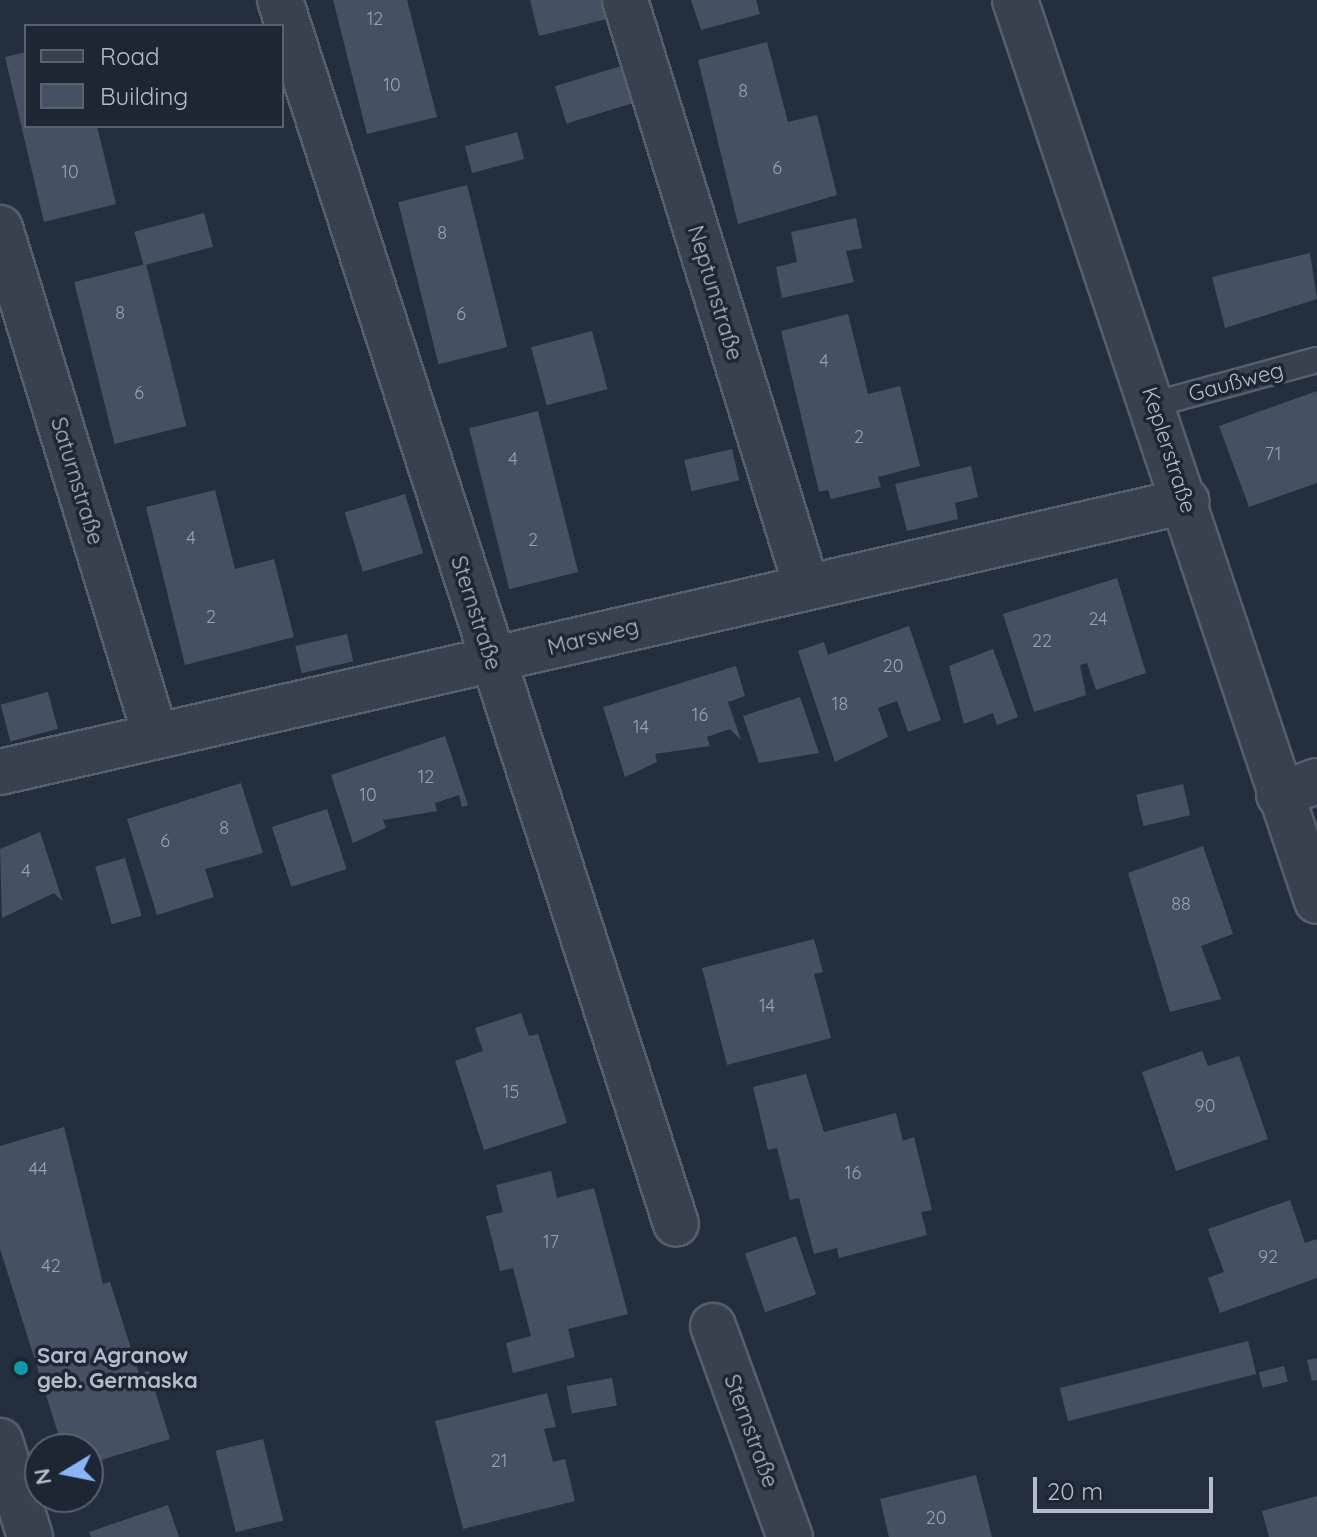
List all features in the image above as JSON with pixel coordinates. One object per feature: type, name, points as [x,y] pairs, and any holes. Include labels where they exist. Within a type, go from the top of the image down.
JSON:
[{"type":"street","name":"Sternstraße","points":[[280,0],[491,662],[676,1224]]},
{"type":"street","name":"Neptunstraße","points":[[625,0],[806,585]]},
{"type":"street","name":"Keplerstraße","points":[[1015,0],[1186,501],[1298,788],[1317,901]]},
{"type":"street","name":"Saturnstraße","points":[[0,228],[155,734]]},
{"type":"street","name":"Marsweg","points":[[0,772],[155,734],[491,662],[806,585],[1186,501]]},
{"type":"street","name":"Sternstraße","points":[[713,1326],[790,1537]]},
{"type":"street","points":[[0,1441],[8,1491],[30,1537]]},
{"type":"lane","name":"Gaußweg","points":[[1155,404],[1317,360]]},
{"type":"building","points":[[333,0],[407,0],[437,117],[367,134]]},
{"type":"building","points":[[530,0],[601,0],[607,19],[539,36]]},
{"type":"building","points":[[691,0],[756,0],[760,14],[701,30]]},
{"type":"building","points":[[767,42],[788,122],[817,115],[837,195],[738,224],[698,60]]},
{"type":"building","points":[[24,52],[24,128],[97,128],[116,204],[44,222],[5,57]]},
{"type":"building","points":[[621,66],[632,103],[566,123],[555,86]]},
{"type":"building","points":[[517,132],[524,159],[472,173],[465,146]]},
{"type":"building","points":[[467,185],[507,347],[439,364],[398,202]]},
{"type":"building","points":[[204,213],[213,247],[144,265],[134,232]]},
{"type":"building","points":[[856,218],[862,248],[846,251],[854,282],[782,298],[776,267],[797,262],[791,232]]},
{"type":"building","points":[[1310,253],[1317,299],[1225,328],[1212,277]]},
{"type":"building","points":[[146,264],[186,426],[115,444],[74,282]]},
{"type":"building","points":[[848,314],[868,394],[900,386],[920,466],[878,477],[881,487],[831,499],[828,490],[819,492],[781,331]]},
{"type":"building","points":[[592,331],[608,389],[547,405],[531,347]]},
{"type":"building","points":[[1317,391],[1317,483],[1249,507],[1219,426]]},
{"type":"building","points":[[538,411],[578,572],[509,589],[469,428]]},
{"type":"building","points":[[732,449],[739,480],[691,491],[684,460]]},
{"type":"building","points":[[971,466],[978,497],[955,503],[958,519],[907,531],[895,484]]},
{"type":"building","points":[[215,490],[235,569],[274,559],[294,637],[185,665],[146,507]]},
{"type":"building","points":[[405,494],[423,553],[363,572],[345,512]]},
{"type":"building","points":[[1117,578],[1146,673],[1096,690],[1087,663],[1080,665],[1086,695],[1034,712],[1003,614]]},
{"type":"building","points":[[909,626],[941,720],[908,732],[897,701],[878,708],[888,737],[835,762],[798,651],[824,642],[828,655]]},
{"type":"building","points":[[347,634],[353,661],[302,673],[295,646]]},
{"type":"building","points":[[993,649],[1018,717],[997,725],[993,713],[964,724],[949,666]]},
{"type":"building","points":[[736,666],[745,696],[728,702],[741,740],[730,729],[707,737],[710,746],[655,754],[657,762],[625,777],[603,707]]},
{"type":"building","points":[[48,692],[58,729],[11,741],[1,705]]},
{"type":"building","points":[[800,697],[819,753],[759,763],[743,716]]},
{"type":"building","points":[[445,736],[468,805],[462,807],[459,795],[435,803],[437,811],[383,820],[386,828],[353,843],[331,775]]},
{"type":"building","points":[[241,783],[263,853],[205,869],[214,897],[157,915],[127,819]]},
{"type":"building","points":[[1183,784],[1190,815],[1143,826],[1136,795]]},
{"type":"building","points":[[327,809],[346,869],[291,887],[272,827]]},
{"type":"building","points":[[40,832],[63,902],[54,893],[2,918],[0,849]]},
{"type":"building","points":[[1203,846],[1233,934],[1201,946],[1221,999],[1170,1012],[1128,873]]},
{"type":"building","points":[[125,858],[142,916],[112,924],[95,867]]},
{"type":"building","points":[[814,939],[823,972],[814,974],[831,1038],[727,1065],[702,968]]},
{"type":"building","points":[[521,1013],[529,1036],[538,1034],[567,1123],[484,1150],[455,1061],[483,1051],[475,1028]]},
{"type":"building","points":[[1202,1051],[1208,1066],[1239,1056],[1268,1139],[1176,1171],[1142,1072]]},
{"type":"building","points":[[806,1074],[824,1132],[896,1113],[903,1141],[914,1137],[932,1210],[921,1212],[927,1235],[839,1258],[837,1248],[814,1254],[799,1198],[790,1200],[777,1148],[768,1150],[753,1087]]},
{"type":"building","points":[[64,1127],[103,1284],[110,1282],[139,1374],[149,1371],[170,1439],[104,1459],[104,1433],[58,1433],[0,1249],[0,1146]]},
{"type":"building","points":[[551,1171],[557,1198],[594,1188],[628,1314],[568,1329],[575,1357],[513,1373],[506,1343],[531,1336],[513,1268],[500,1271],[486,1216],[503,1212],[496,1185]]},
{"type":"building","points":[[1290,1200],[1305,1243],[1317,1239],[1317,1278],[1220,1313],[1208,1278],[1224,1272],[1208,1229]]},
{"type":"building","points":[[796,1236],[816,1295],[765,1312],[745,1254]]},
{"type":"building","points":[[1248,1341],[1256,1374],[1068,1421],[1060,1388]]},
{"type":"building","points":[[1317,1358],[1317,1380],[1312,1381],[1307,1360]]},
{"type":"building","points":[[1284,1366],[1288,1382],[1263,1388],[1259,1372]]},
{"type":"building","points":[[612,1378],[617,1406],[572,1414],[567,1386]]},
{"type":"building","points":[[547,1393],[556,1427],[544,1429],[553,1462],[565,1459],[575,1501],[463,1529],[435,1421]]},
{"type":"building","points":[[263,1439],[283,1521],[236,1532],[215,1451]]},
{"type":"building","points":[[976,1475],[992,1537],[889,1537],[880,1499]]},
{"type":"building","points":[[1317,1496],[1317,1537],[1269,1537],[1262,1511]]},
{"type":"building","points":[[168,1505],[179,1537],[91,1537],[89,1532]]},
{"type":"place","name":"Sara Agranow geb. Germaska","points":[[21,1368]]}]
